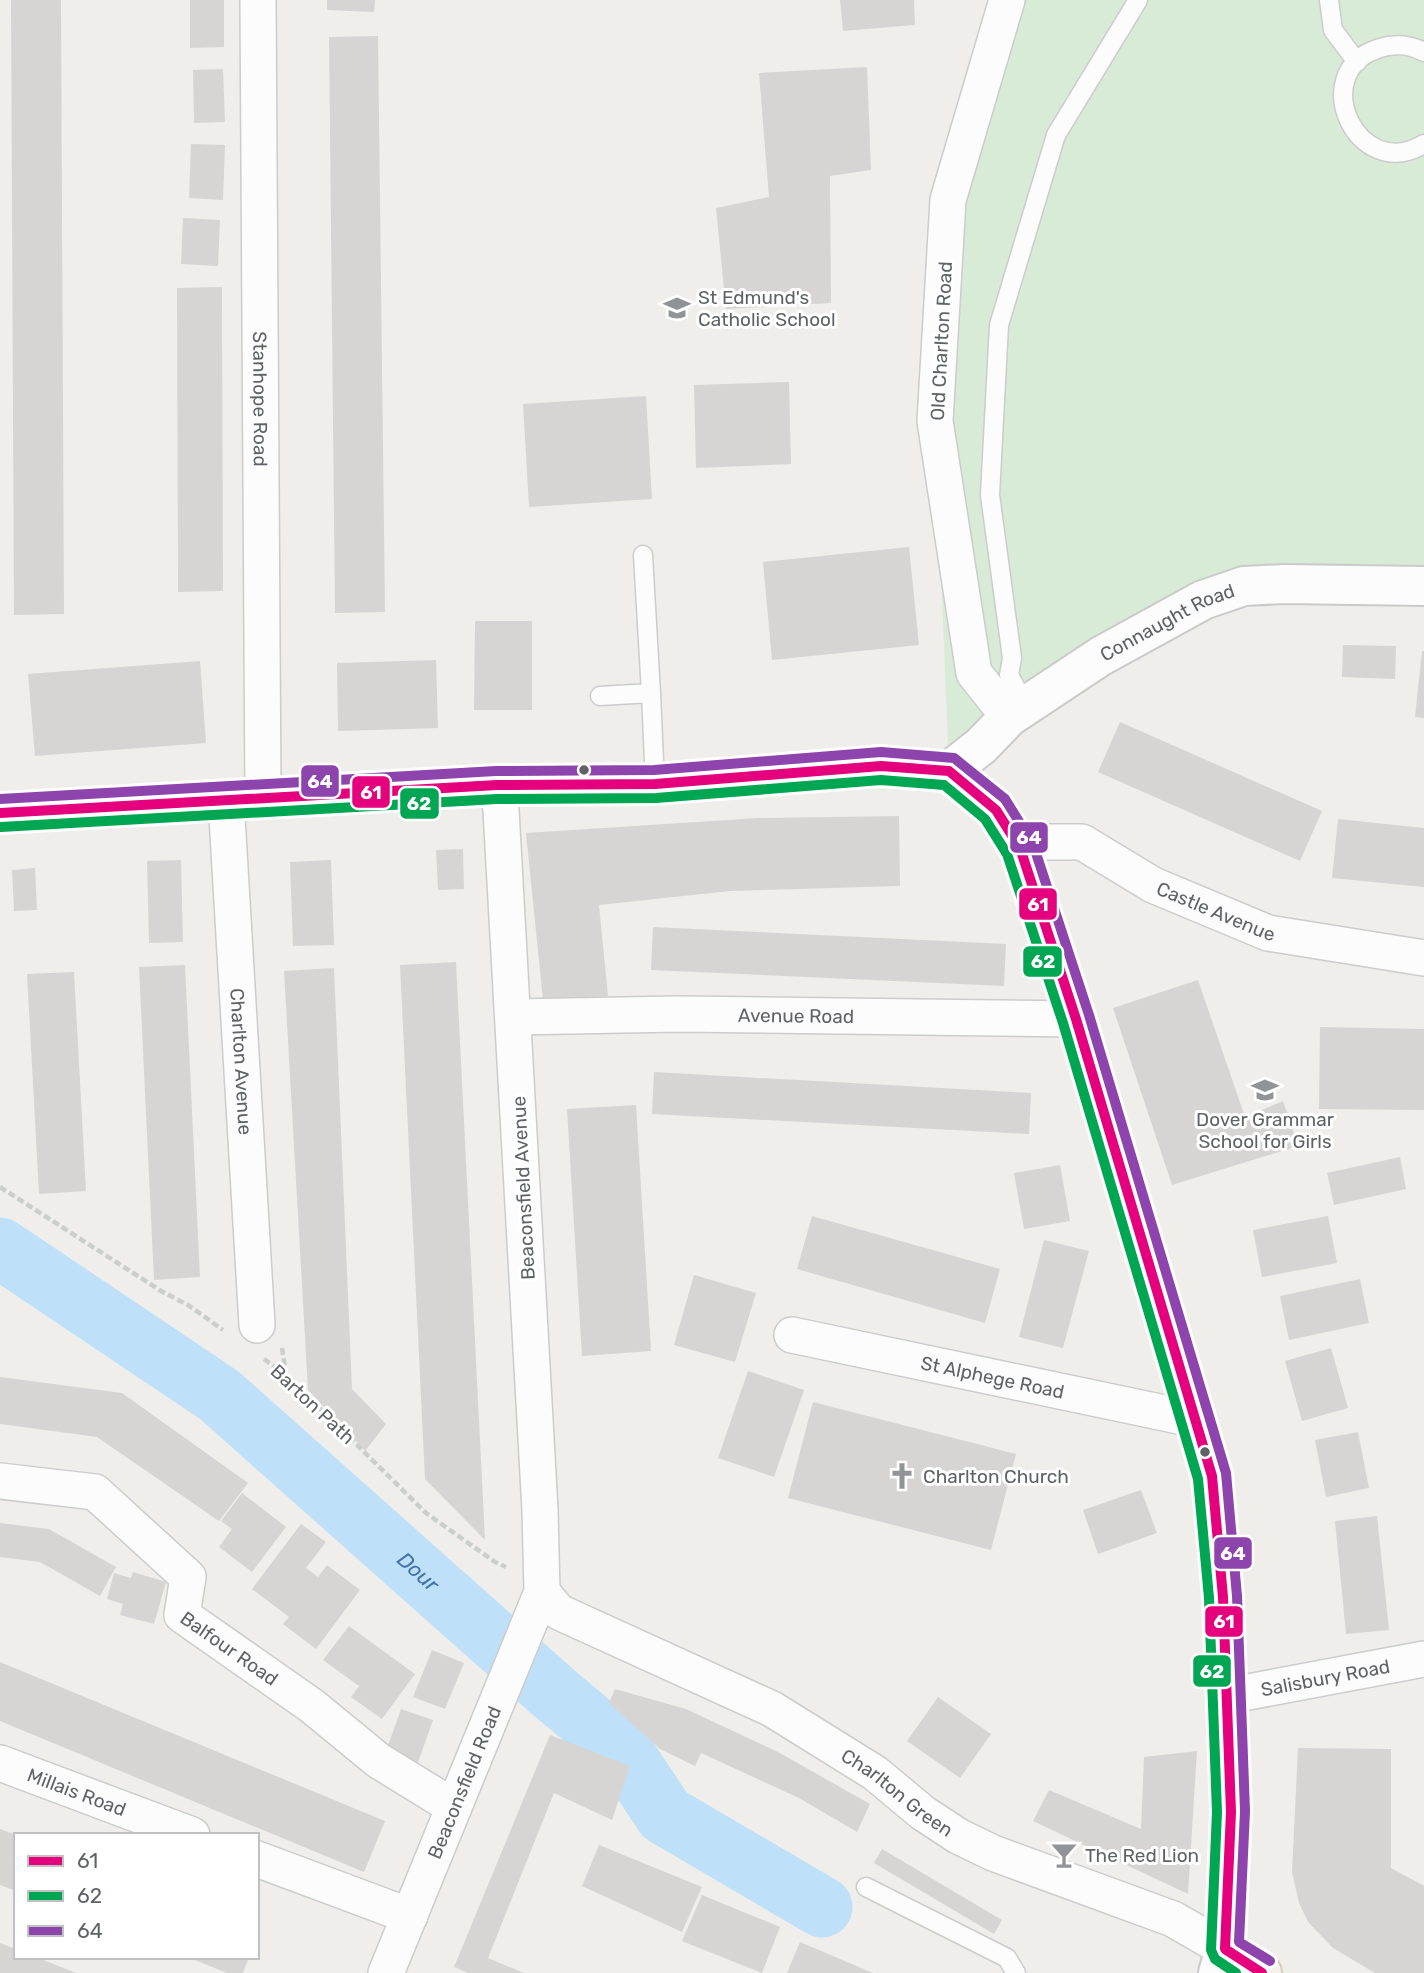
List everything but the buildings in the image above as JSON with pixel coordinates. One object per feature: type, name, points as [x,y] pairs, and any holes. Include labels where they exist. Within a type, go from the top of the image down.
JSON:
[{"type":"main road","points":[[0,813],[497,786],[655,784],[881,766],[949,771],[996,810],[1020,848],[1076,1019],[1212,1476],[1223,1597],[1231,1812],[1221,1961]]},
{"type":"main road","name":"Charlton Green","points":[[1221,1961],[1262,1973]]},
{"type":"street","name":"Stanhope Road","points":[[245,800],[258,0]]},
{"type":"street","name":"Old Charlton Road","points":[[1007,0],[948,200],[935,421],[974,673],[989,695],[1017,712]]},
{"type":"street","name":"Connaught Road","points":[[949,771],[1017,712],[1101,656],[1203,600],[1244,586],[1424,586]]},
{"type":"street","name":"Beaconsfield Avenue","points":[[497,786],[501,810],[514,1017],[542,1592]]},
{"type":"street","name":"Charlton Avenue","points":[[245,800],[247,1338]]},
{"type":"street","name":"Castle Avenue","points":[[1020,848],[1043,842],[1082,842],[1153,885],[1268,933],[1424,958]]},
{"type":"street","name":"Avenue Road","points":[[514,1017],[679,1013],[1076,1019]]},
{"type":"street","name":"St Alphege Road","points":[[792,1335],[1193,1419]]},
{"type":"street","name":"Balfour Road","points":[[0,1480],[95,1492],[188,1577],[182,1615],[312,1706],[380,1761],[454,1807]]},
{"type":"street","name":"Beaconsfield Road","points":[[386,1973],[542,1592]]},
{"type":"street","name":"Charlton Green","points":[[542,1592],[559,1612],[772,1709],[875,1773],[923,1813],[958,1836],[993,1853],[1173,1919],[1221,1961]]},
{"type":"street","name":"Salisbury Road","points":[[1227,1696],[1424,1659]]},
{"type":"street","name":"Millais Road","points":[[0,1763],[187,1833]]},
{"type":"street","points":[[259,1860],[410,1916]]},
{"type":"lane","points":[[1017,712],[1009,675],[1012,658],[990,495],[999,325],[1056,135],[1138,0]]},
{"type":"lane","points":[[1329,0],[1333,30],[1357,62]]},
{"type":"lane","points":[[1424,52],[1405,44],[1388,45],[1371,51],[1357,62],[1347,76],[1343,94],[1344,112],[1352,128],[1364,142],[1380,150],[1398,152],[1416,149],[1424,144]]},
{"type":"lane","points":[[643,555],[655,784]]},
{"type":"lane","points":[[600,696],[651,693]]},
{"type":"lane","points":[[866,1887],[1007,1958],[1016,1973]]},
{"type":"path","name":"Barton Path","points":[[0,1187],[161,1291],[247,1338],[426,1513],[495,1562],[520,1573],[542,1592]]},
{"type":"green space","points":[[1007,0],[1424,0],[1424,586],[1244,586],[949,771],[935,421],[948,200]]},
{"type":"waterway","name":"Dour","points":[[0,1248],[219,1395],[553,1692],[621,1749],[665,1815],[822,1907]]},
{"type":"transit line","name":"64","points":[[0,799],[496,771],[654,770],[881,752],[954,758],[1005,799],[1033,844],[1089,1015],[1226,1473],[1237,1596],[1245,1811],[1239,1942],[1270,1961]]},
{"type":"transit line","name":"61","points":[[0,813],[497,785],[655,784],[881,766],[949,771],[996,810],[1020,848],[1076,1019],[1212,1476],[1223,1597],[1231,1812],[1225,1949],[1262,1973]]},
{"type":"transit line","name":"62","points":[[1,827],[497,799],[656,798],[881,780],[944,785],[985,819],[1007,854],[1063,1023],[1198,1479],[1209,1598],[1217,1812],[1211,1950],[1215,1959],[1236,1973]]},
{"type":"place","name":"St Edmund's Catholic School","points":[[677,308]]},
{"type":"place","name":"Dover Grammar School for Girls","points":[[1265,1090]]},
{"type":"place","name":"Charlton Church","points":[[902,1476]]},
{"type":"place","name":"The Red Lion","points":[[1064,1855]]}]
